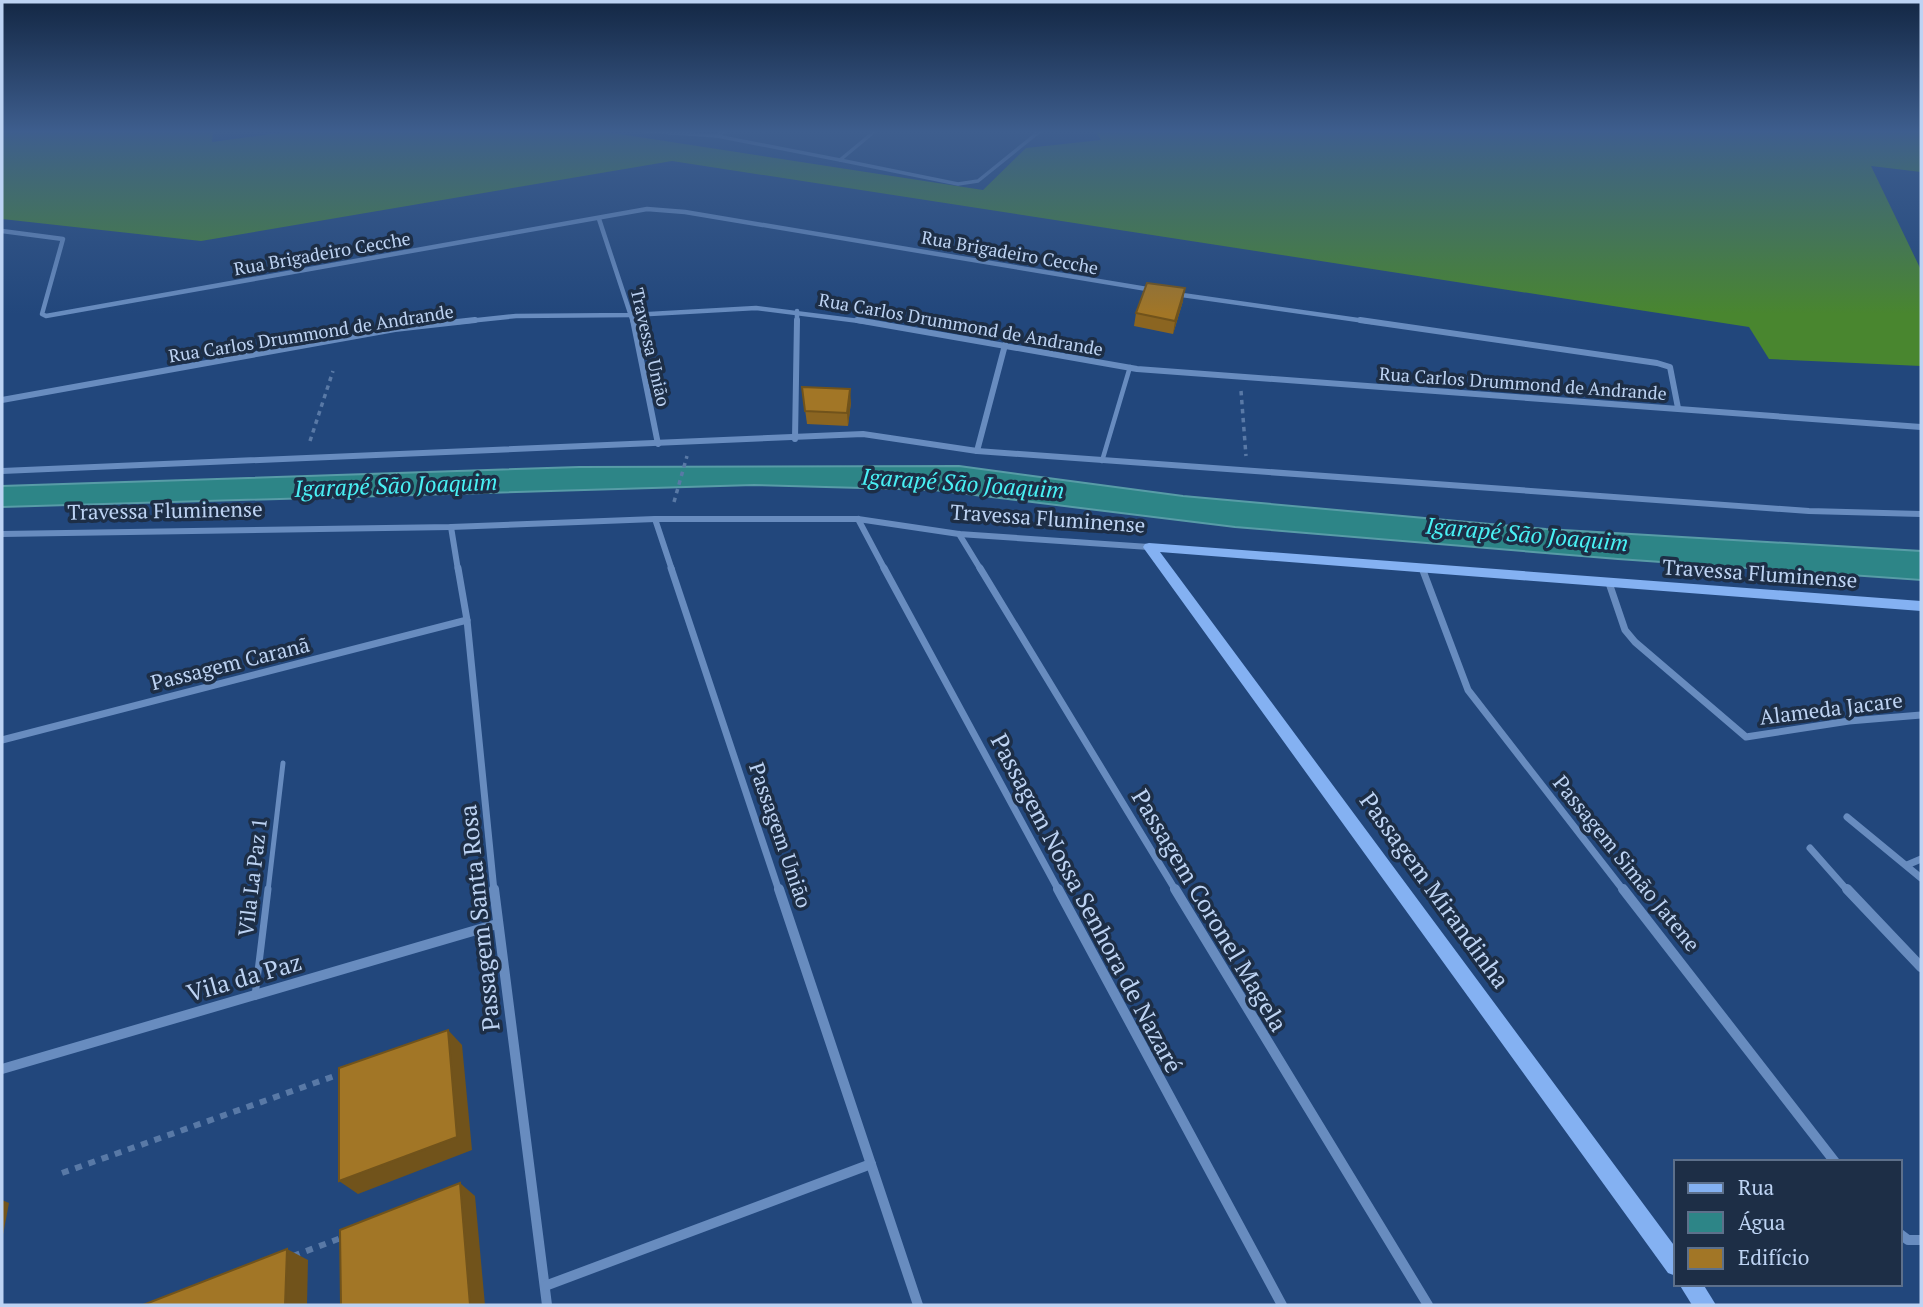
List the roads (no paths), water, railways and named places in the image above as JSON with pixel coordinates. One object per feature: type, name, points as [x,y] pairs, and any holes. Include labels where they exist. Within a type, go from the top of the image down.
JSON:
[{"type":"street","name":"Rua Brigadeiro Cecche","points":[[2,231],[63,239],[42,314],[46,316],[647,209],[685,212],[1158,291]]},
{"type":"street","name":"Travessa União","points":[[599,219],[632,315],[658,444]]},
{"type":"street","points":[[1171,293],[1657,363],[1670,367],[1678,408]]},
{"type":"street","name":"Rua Carlos Drummond de Andrande","points":[[2,400],[395,329],[516,316],[632,315],[756,309],[797,311],[1130,368],[1678,408],[1920,429]]},
{"type":"street","points":[[795,439],[797,311]]},
{"type":"street","points":[[977,451],[1005,345]]},
{"type":"street","points":[[2,471],[863,434],[977,451],[1102,461],[1795,510],[1921,514]]},
{"type":"street","name":"Travessa Fluminense","points":[[2,534],[451,527],[655,520],[858,519],[959,534],[1921,606]]},
{"type":"street","name":"Passagem Nossa Senhora de Nazaré","points":[[858,519],[1282,1305]]},
{"type":"street","name":"Passagem União","points":[[655,520],[918,1305]]},
{"type":"street","name":"Passagem Santa Rosa","points":[[451,527],[467,620],[497,924],[547,1305]]},
{"type":"street","name":"Passagem Coronel Magela","points":[[959,534],[1428,1305]]},
{"type":"street","name":"Passagem Mirandinha","points":[[1149,547],[1674,1262]]},
{"type":"street","name":"Passagem Simão Jatene","points":[[1422,568],[1468,690],[1833,1160]]},
{"type":"street","name":"Alameda Jacare","points":[[1609,583],[1625,629],[1635,642],[1746,737],[1849,720],[1921,715]]},
{"type":"street","name":"Passagem Caranã","points":[[2,740],[467,620]]},
{"type":"street","points":[[1847,817],[1921,878]]},
{"type":"street","points":[[1810,848],[1898,946],[1921,967]]},
{"type":"street","points":[[1907,865],[1921,859]]},
{"type":"street","name":"Vila da Paz","points":[[2,1069],[497,924]]},
{"type":"street","points":[[545,1286],[871,1164]]},
{"type":"street","points":[[1904,1237],[1921,1240]]},
{"type":"street","points":[[1691,1286],[1705,1305]]},
{"type":"lane","points":[[1102,461],[1130,368]]},
{"type":"lane","name":"Vila La Paz 1","points":[[254,996],[284,763]]},
{"type":"water","name":"Igarapé São Joaquim","points":[[959,466],[1183,496],[1546,529],[1921,551],[1921,580],[1618,559],[1235,527],[934,490],[754,485],[2,507],[2,486],[579,467]]}]
